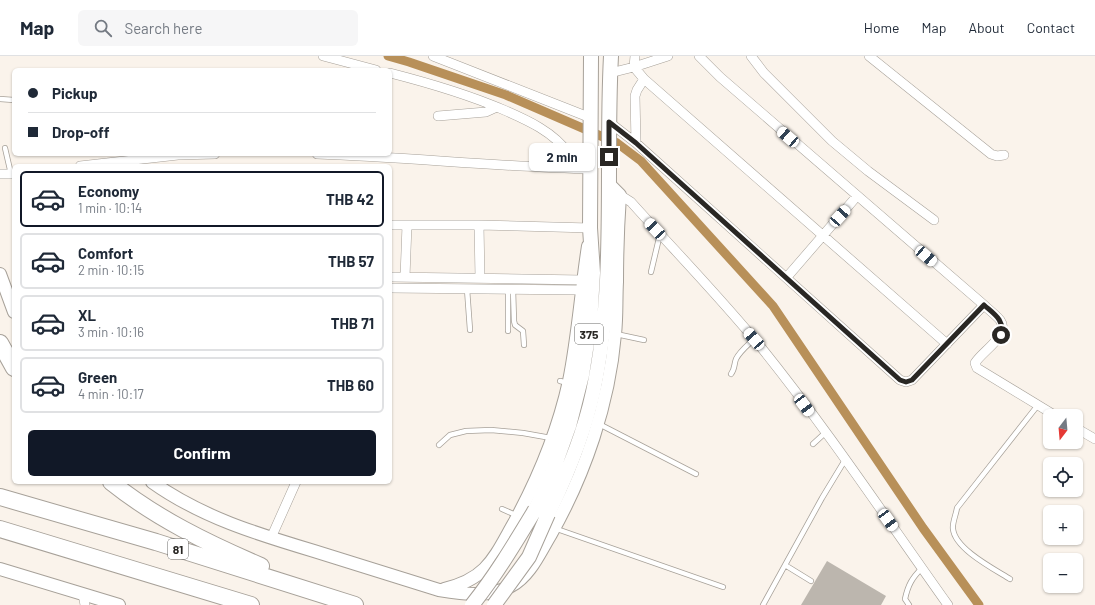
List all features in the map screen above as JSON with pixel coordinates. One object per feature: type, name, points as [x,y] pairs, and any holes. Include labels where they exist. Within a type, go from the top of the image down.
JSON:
[{"type":"highway","points":[[0,343],[12,364]]},
{"type":"highway","points":[[114,484],[142,506],[210,543],[266,568],[365,605]]},
{"type":"highway","name":"81","points":[[0,497],[156,542],[356,605]]},
{"type":"highway","name":"81","points":[[0,529],[251,605]]},
{"type":"main road","name":"375","points":[[472,605],[489,584],[514,546],[534,510],[556,465],[577,400],[590,324],[592,289],[590,228],[591,56]]},
{"type":"main road","name":"375","points":[[494,605],[529,557],[575,453],[593,394],[603,329],[609,244],[609,127],[611,56]]},
{"type":"main road","points":[[155,484],[209,515],[235,526],[439,590],[464,594],[490,593],[508,588],[523,578],[536,559],[554,528],[578,480],[592,444],[609,377],[616,334],[620,195],[609,184]]},
{"type":"main road","points":[[439,590],[454,587],[470,580],[480,574],[489,564],[518,516],[542,466],[552,438],[564,382],[582,285],[590,228]]},
{"type":"main road","points":[[0,274],[12,307]]},
{"type":"main road","points":[[489,564],[493,575],[500,580],[510,581],[523,578]]},
{"type":"main road","points":[[0,569],[84,599],[119,605]]},
{"type":"street","points":[[323,56],[368,68]]},
{"type":"street","points":[[433,56],[591,121]]},
{"type":"street","points":[[635,56],[634,67],[644,79],[947,344]]},
{"type":"street","points":[[610,72],[634,67],[668,56]]},
{"type":"street","points":[[699,56],[720,77],[1000,320],[1003,327],[1001,335],[978,357],[975,363],[976,368],[1045,409]]},
{"type":"street","points":[[869,56],[991,154],[997,156],[1004,155]]},
{"type":"street","points":[[756,58],[764,73],[832,141],[868,171],[934,220]]},
{"type":"street","points":[[392,75],[449,89],[522,118],[546,132],[570,154],[574,168]]},
{"type":"street","points":[[636,143],[635,96],[644,79]]},
{"type":"street","points":[[438,116],[486,112],[497,107]]},
{"type":"street","points":[[609,127],[636,143],[900,380],[906,382],[912,380],[984,305]]},
{"type":"street","points":[[98,164],[169,156]]},
{"type":"street","points":[[366,156],[447,162],[590,168]]},
{"type":"street","points":[[0,174],[12,174]]},
{"type":"street","points":[[620,195],[631,202],[703,280],[754,339],[826,433],[948,605]]},
{"type":"street","points":[[787,277],[857,196]]},
{"type":"street","points":[[392,225],[479,225],[590,228]]},
{"type":"street","points":[[405,277],[406,225]]},
{"type":"street","points":[[479,225],[480,278]]},
{"type":"street","points":[[392,277],[480,278],[582,285]]},
{"type":"street","points":[[392,288],[511,289],[582,285]]},
{"type":"street","points":[[1083,432],[1095,439]]},
{"type":"street","points":[[271,538],[295,484]]},
{"type":"lane","points":[[0,99],[12,100]]},
{"type":"lane","points":[[4,148],[12,174]]},
{"type":"lane","points":[[651,272],[660,234]]},
{"type":"lane","points":[[467,289],[470,330]]},
{"type":"lane","points":[[508,331],[511,289]]},
{"type":"lane","points":[[511,289],[514,321],[515,325],[523,331],[524,344]]},
{"type":"lane","points":[[616,334],[644,340]]},
{"type":"lane","points":[[732,374],[736,360],[754,339]]},
{"type":"lane","points":[[1010,579],[965,550],[957,541],[953,530],[954,521],[958,508],[971,490],[1038,405]]},
{"type":"lane","points":[[597,423],[696,474]]},
{"type":"lane","points":[[439,445],[450,434],[466,431],[491,430],[552,438]]},
{"type":"lane","points":[[813,444],[826,433]]},
{"type":"lane","points":[[763,605],[845,460]]},
{"type":"lane","points":[[502,509],[518,516]]},
{"type":"lane","points":[[554,528],[723,587]]},
{"type":"lane","points":[[785,565],[811,581]]},
{"type":"lane","points":[[909,605],[905,598],[907,586],[912,578],[922,568]]},
{"type":"building","points":[[827,561],[886,596],[881,605],[801,605]]},
{"type":"waterway","points":[[388,56],[506,95],[617,143],[641,161],[773,306],[923,528],[979,605]]},
{"type":"route","points":[[609,157],[609,122],[636,143],[900,380],[906,382],[912,380],[984,305],[1000,320],[1003,327],[1001,335]]}]
